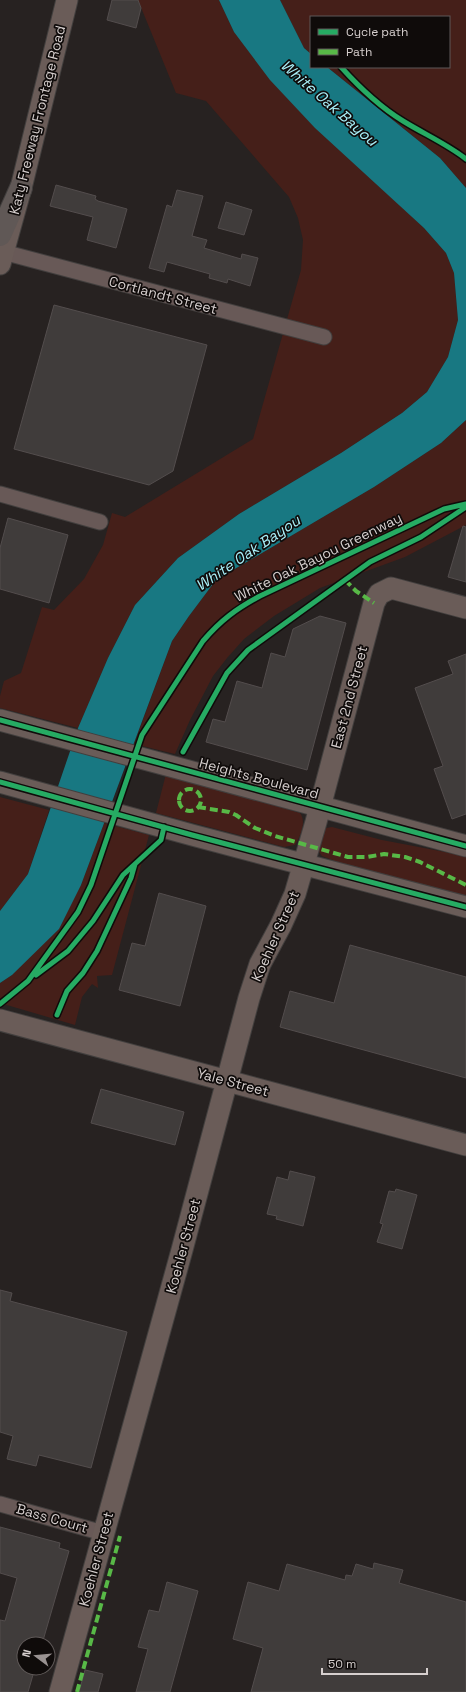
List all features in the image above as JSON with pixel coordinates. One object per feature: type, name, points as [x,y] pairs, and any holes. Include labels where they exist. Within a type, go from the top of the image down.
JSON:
[{"type":"highway","points":[[1,250],[20,188]]},
{"type":"main road","name":"Katy Freeway Frontage Road","points":[[20,188],[67,0]]},
{"type":"main road","name":"East 2nd Street","points":[[320,806],[374,603],[379,594],[392,588],[466,608]]},
{"type":"main road","name":"Heights Boulevard","points":[[1,720],[466,846]]},
{"type":"main road","points":[[0,782],[466,908]]},
{"type":"main road","name":"Koehler Street","points":[[60,1692],[180,1257],[249,998],[260,964],[281,925],[292,900],[320,806]]},
{"type":"main road","name":"Yale Street","points":[[0,1020],[466,1145]]},
{"type":"street","name":"Cortlandt Street","points":[[1,250],[324,336]]},
{"type":"street","points":[[0,494],[100,522]]},
{"type":"street","name":"Bass Court","points":[[0,1504],[103,1533]]},
{"type":"shaded area","points":[[138,0],[219,0],[234,32],[374,181],[424,228],[446,253],[454,273],[458,320],[448,357],[427,392],[402,413],[341,453],[239,514],[178,558],[135,605],[108,658],[78,728],[0,708],[0,696],[4,681],[21,673],[42,607],[54,610],[84,579],[103,545],[112,513],[125,517],[253,439],[301,270],[303,240],[298,218],[289,197],[206,101],[176,93]]},
{"type":"shaded area","points":[[280,0],[466,0],[466,188],[440,158],[328,68],[450,68],[450,16],[310,16],[310,53],[304,48]]},
{"type":"shaded area","points":[[466,420],[466,525],[405,557],[320,588],[274,616],[244,639],[213,676],[190,720],[175,754],[134,744],[172,641],[216,580],[374,487],[441,443]]},
{"type":"shaded area","points":[[166,774],[300,813],[303,825],[299,838],[295,845],[284,847],[156,813]]},
{"type":"shaded area","points":[[0,797],[49,810],[28,874],[0,911]]},
{"type":"shaded area","points":[[104,823],[149,835],[112,975],[97,976],[98,988],[92,984],[82,997],[75,1025],[0,1003],[0,983],[12,975],[81,885]]},
{"type":"shaded area","points":[[332,827],[382,840],[466,856],[466,897],[340,863],[322,856],[319,852],[322,833],[326,828]]},
{"type":"water","name":"White Oak Bayou","points":[[219,0],[280,0],[304,48],[310,53],[310,68],[328,68],[440,158],[466,188],[466,420],[441,443],[374,487],[216,580],[172,641],[81,885],[59,929],[12,975],[0,983],[0,911],[28,874],[78,728],[108,658],[135,605],[178,558],[239,514],[341,453],[402,413],[427,392],[448,357],[458,320],[454,273],[446,253],[424,228],[315,128],[270,80],[234,32]]},
{"type":"building","points":[[112,0],[138,0],[141,8],[136,28],[107,20]]},
{"type":"building","points":[[56,185],[96,196],[95,199],[98,201],[127,209],[116,248],[87,240],[93,217],[50,206]]},
{"type":"building","points":[[177,190],[203,196],[192,236],[207,240],[204,248],[241,259],[242,254],[258,258],[250,286],[228,279],[227,283],[209,278],[210,274],[167,262],[164,272],[149,268],[167,205],[172,207]]},
{"type":"building","points":[[226,202],[252,210],[244,235],[218,228]]},
{"type":"building","points":[[54,305],[207,345],[173,471],[149,485],[14,449]]},
{"type":"building","points":[[8,518],[68,535],[49,603],[0,589],[0,548]]},
{"type":"building","points":[[463,526],[466,527],[466,582],[448,577]]},
{"type":"building","points":[[320,616],[346,623],[307,770],[206,742],[213,719],[225,722],[237,681],[262,688],[271,653],[285,657],[293,629]]},
{"type":"building","points":[[466,654],[466,814],[452,819],[434,769],[443,766],[415,688],[453,674],[448,661]]},
{"type":"building","points":[[159,893],[206,906],[180,1006],[119,990],[132,943],[145,946]]},
{"type":"building","points":[[350,945],[466,977],[466,1078],[280,1027],[290,991],[334,1003]]},
{"type":"building","points":[[101,1089],[184,1112],[175,1145],[91,1123]]},
{"type":"building","points":[[290,1171],[315,1177],[303,1226],[276,1219],[277,1216],[267,1214],[277,1177],[288,1180]]},
{"type":"building","points":[[396,1189],[417,1195],[402,1249],[377,1242],[383,1224],[380,1223],[389,1191],[395,1192]]},
{"type":"building","points":[[0,1290],[12,1293],[10,1301],[127,1332],[91,1468],[39,1455],[36,1466],[7,1459],[13,1436],[0,1432]]},
{"type":"building","points":[[0,1527],[60,1543],[59,1548],[69,1551],[44,1636],[16,1636],[16,1676],[33,1676],[28,1692],[0,1692],[0,1620],[5,1621],[17,1578],[0,1573]]},
{"type":"building","points":[[374,1563],[403,1570],[399,1583],[466,1602],[466,1692],[251,1692],[263,1648],[233,1639],[248,1582],[279,1591],[287,1564],[345,1580],[346,1575],[352,1576],[356,1564],[373,1569]]},
{"type":"building","points":[[167,1582],[198,1591],[170,1692],[136,1692],[148,1649],[138,1647],[149,1610],[159,1612]]},
{"type":"building","points":[[85,1670],[103,1674],[98,1692],[79,1692]]},
{"type":"marked path","points":[[345,580],[356,591],[374,603]]},
{"type":"marked path","points":[[190,789],[194,790],[200,796],[201,800],[200,804],[194,810],[190,811],[186,810],[180,804],[179,800],[180,796],[186,790],[190,789]]},
{"type":"marked path","points":[[198,807],[229,812],[255,828],[275,836],[348,857],[367,857],[384,854],[405,857],[420,862],[466,885]]},
{"type":"marked path","points":[[77,1692],[120,1536]]},
{"type":"cycle path","points":[[342,68],[362,89],[386,109],[466,159]]},
{"type":"cycle path","name":"White Oak Bayou Greenway","points":[[0,1004],[28,981],[78,912],[91,885],[142,735],[203,641],[216,627],[229,616],[260,596],[444,509],[466,504]]},
{"type":"cycle path","points":[[183,752],[227,673],[248,650],[370,562],[421,537],[466,507]]},
{"type":"cycle path","points":[[0,720],[466,846]]},
{"type":"cycle path","points":[[0,782],[192,835],[466,907]]},
{"type":"cycle path","points":[[36,975],[68,951],[93,921],[123,875],[161,840],[164,827]]},
{"type":"cycle path","points":[[57,1015],[67,991],[83,973],[97,951],[131,878],[135,864]]}]
